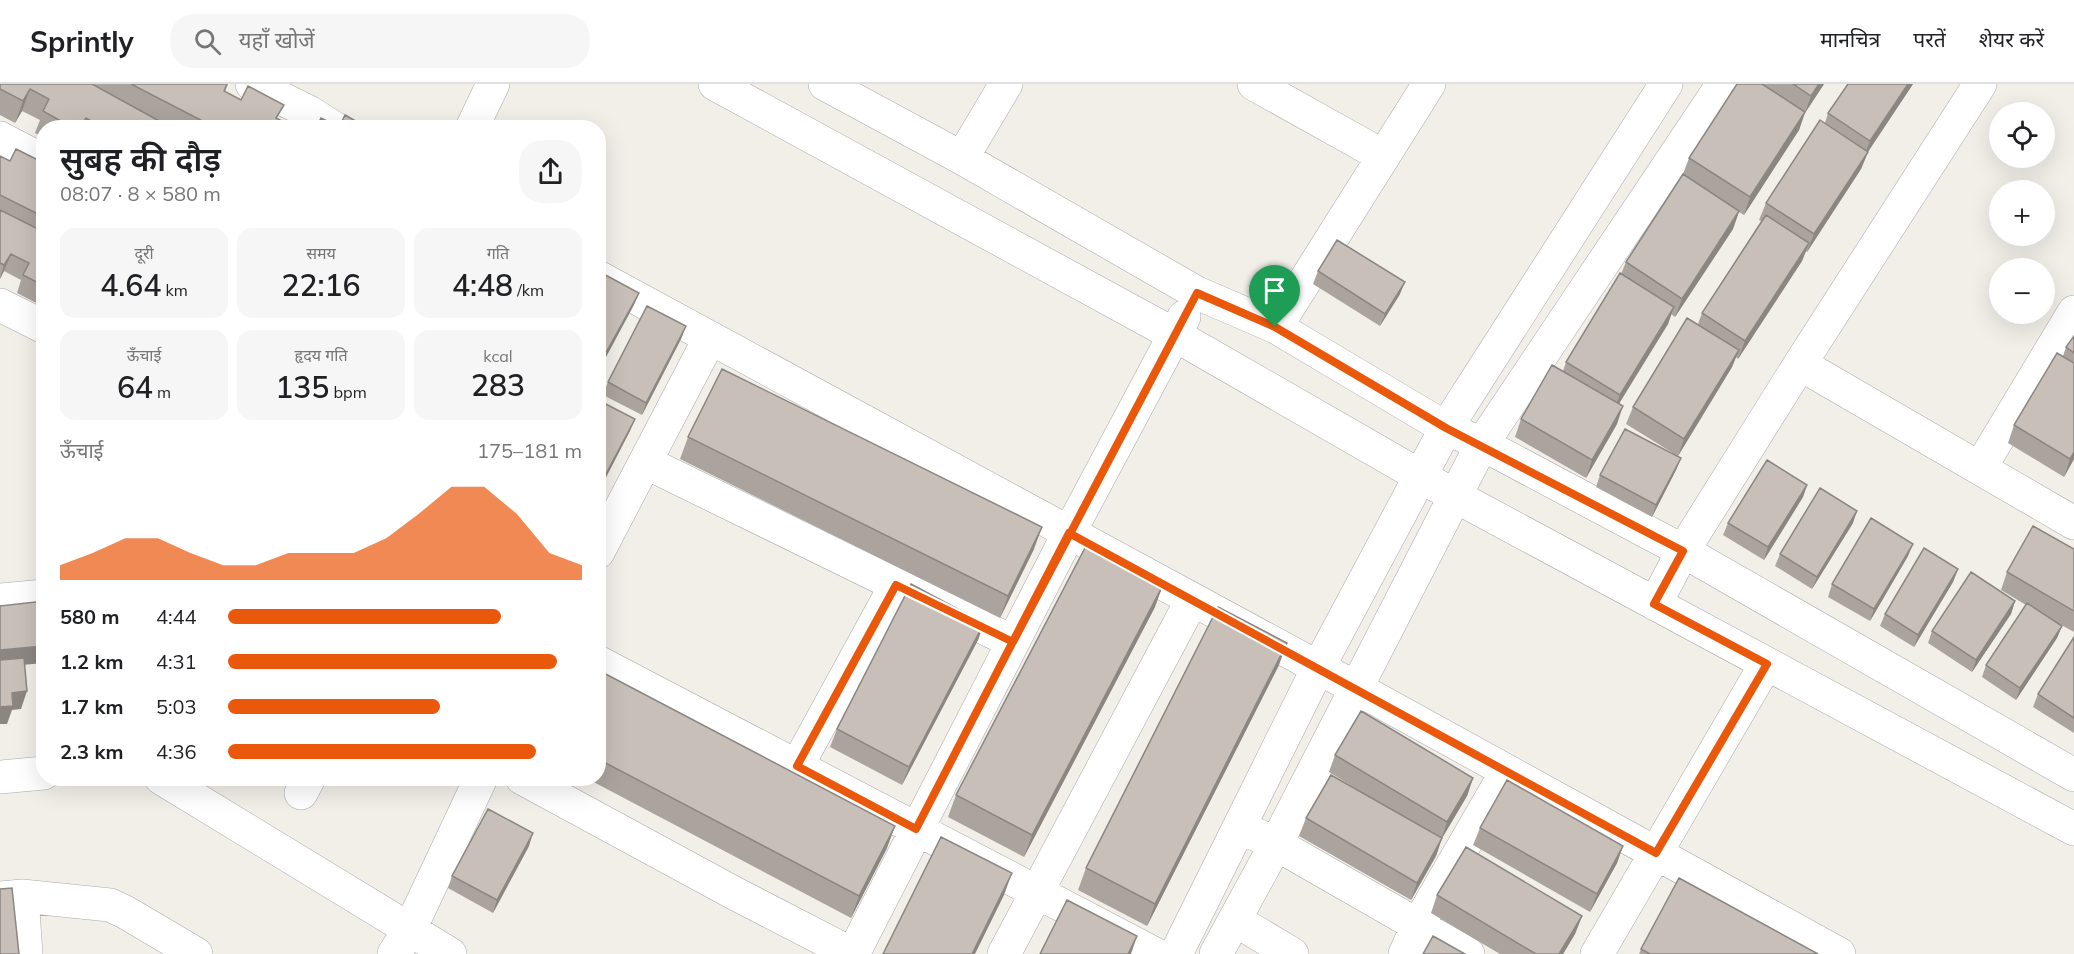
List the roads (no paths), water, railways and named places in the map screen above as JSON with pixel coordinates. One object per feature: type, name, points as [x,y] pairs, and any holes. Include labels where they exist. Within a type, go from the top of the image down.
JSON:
[{"type":"street","points":[[252,84],[312,120]]},
{"type":"street","points":[[476,120],[493,84]]},
{"type":"street","points":[[715,84],[1175,335],[1455,496],[2074,829]]},
{"type":"street","points":[[825,84],[962,158],[1197,293],[1275,327],[1446,428],[1482,444],[1683,551],[2074,775]]},
{"type":"street","points":[[962,158],[1006,84]]},
{"type":"street","points":[[1254,84],[1383,156]]},
{"type":"street","points":[[1275,327],[1430,84]]},
{"type":"street","points":[[1176,954],[1318,668],[1446,428],[1666,84]]},
{"type":"street","points":[[1216,954],[1276,844],[1482,444],[1723,84]]},
{"type":"street","points":[[1654,604],[1683,551],[1800,364],[1980,84]]},
{"type":"street","points":[[0,138],[36,157]]},
{"type":"street","points":[[1626,147],[1663,173]]},
{"type":"street","points":[[606,281],[1356,688],[1839,954]]},
{"type":"street","points":[[537,786],[734,893],[853,954],[1069,533],[1197,293]]},
{"type":"street","points":[[0,305],[36,323]]},
{"type":"street","points":[[1980,468],[2074,312]]},
{"type":"street","points":[[606,537],[710,338]]},
{"type":"street","points":[[1800,364],[2074,523]]},
{"type":"street","points":[[645,462],[1013,642]]},
{"type":"street","points":[[797,766],[896,585]]},
{"type":"street","points":[[0,600],[36,597]]},
{"type":"street","points":[[1004,954],[1192,600]]},
{"type":"street","points":[[1597,954],[1767,664]]},
{"type":"street","points":[[606,666],[1155,954]]},
{"type":"street","points":[[1411,940],[1507,771]]},
{"type":"street","points":[[0,777],[36,774]]},
{"type":"street","points":[[173,786],[402,942],[450,954]]},
{"type":"street","points":[[402,942],[477,786]]},
{"type":"street","points":[[1240,826],[1276,844],[1411,940],[1468,954]]},
{"type":"street","points":[[26,954],[11,897],[110,905],[196,954]]},
{"type":"street","points":[[1234,920],[1292,954]]}]
